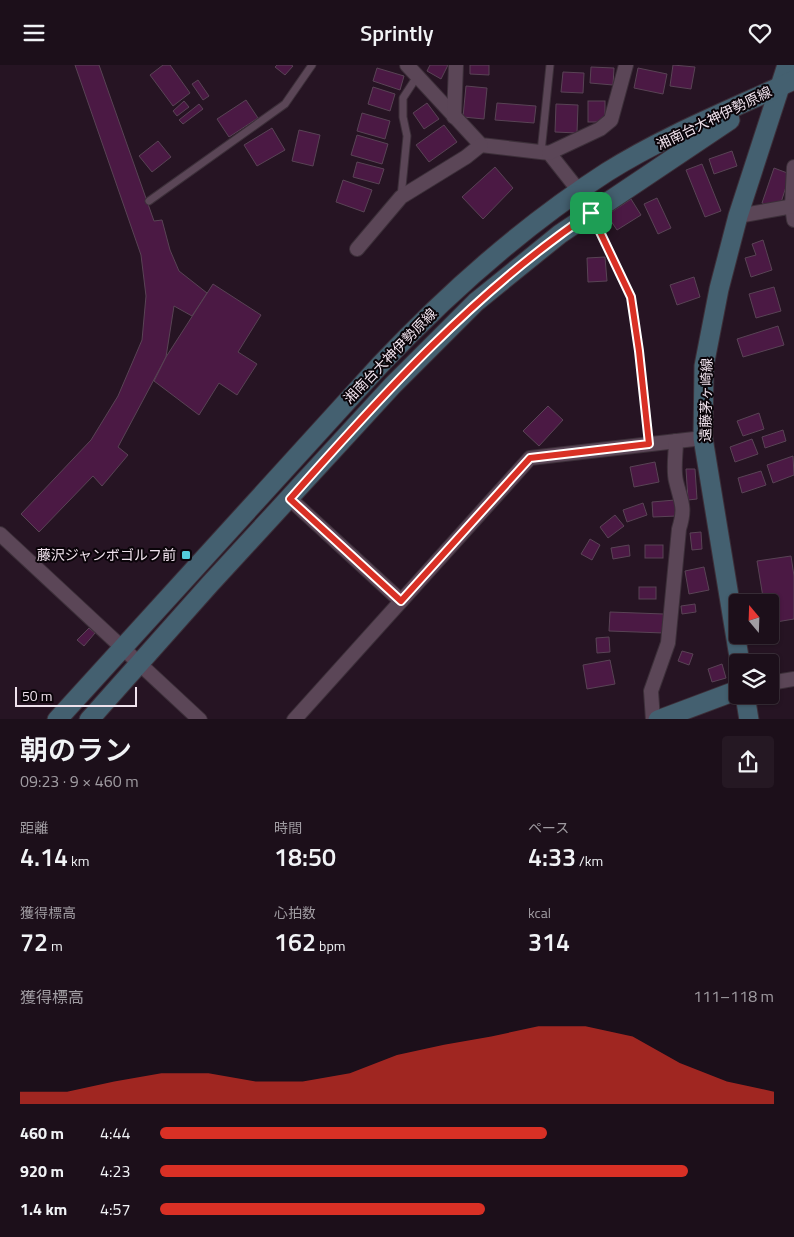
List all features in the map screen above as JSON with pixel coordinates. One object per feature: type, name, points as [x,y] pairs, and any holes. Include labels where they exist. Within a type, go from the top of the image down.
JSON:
[{"type":"street","points":[[407,65],[481,145],[545,153],[600,129],[611,121],[626,65]]},
{"type":"street","points":[[454,117],[456,65]]},
{"type":"street","name":"遠藤茅ヶ崎線","points":[[739,654],[703,438],[704,366],[719,289],[738,216],[787,83],[787,65]]},
{"type":"street","name":"湘南台大神伊勢原線","points":[[57,719],[421,322],[468,277],[532,225],[609,171],[695,125],[787,83]]},
{"type":"street","name":"湘南台大神伊勢原線","points":[[89,719],[393,385],[476,302],[536,251],[787,83]]},
{"type":"street","points":[[357,249],[401,197],[466,157],[481,145]]},
{"type":"street","points":[[545,153],[579,191]]},
{"type":"street","points":[[738,216],[793,211],[794,167]]},
{"type":"street","points":[[294,719],[530,458],[703,438]]},
{"type":"street","points":[[653,719],[651,691],[668,643],[679,529],[684,512],[682,497],[676,480],[676,441]]},
{"type":"street","points":[[290,499],[401,601]]},
{"type":"street","points":[[0,534],[139,665],[200,719]]},
{"type":"street","points":[[779,682],[794,679]]},
{"type":"street","points":[[658,719],[729,694]]},
{"type":"street","points":[[747,704],[750,719]]},
{"type":"lane","points":[[150,201],[285,104],[312,65]]},
{"type":"lane","points":[[545,153],[550,65]]},
{"type":"lane","points":[[401,197],[407,136],[403,117],[403,98],[418,75]]},
{"type":"lane","points":[[591,213],[631,297],[649,444]]},
{"type":"building","points":[[75,65],[99,65],[154,221],[162,220],[170,250],[179,271],[207,293],[192,316],[174,306],[166,357],[118,447],[128,455],[102,486],[93,476],[39,532],[21,514],[91,440],[118,396],[142,340],[146,296],[141,255]]},
{"type":"building","points":[[163,65],[170,65],[190,93],[173,106],[150,75]]},
{"type":"building","points":[[277,65],[293,66],[285,75],[275,67]]},
{"type":"building","points":[[430,65],[448,65],[441,79],[427,71]]},
{"type":"building","points":[[470,65],[489,65],[489,75],[470,74]]},
{"type":"building","points":[[673,65],[695,67],[691,89],[670,86]]},
{"type":"building","points":[[591,67],[614,68],[613,85],[590,83]]},
{"type":"building","points":[[377,68],[404,76],[400,90],[373,81]]},
{"type":"building","points":[[638,68],[667,74],[663,94],[634,88]]},
{"type":"building","points":[[563,72],[584,73],[583,93],[561,92]]},
{"type":"building","points":[[198,80],[209,96],[203,100],[192,84]]},
{"type":"building","points":[[466,86],[487,88],[484,119],[463,117]]},
{"type":"building","points":[[373,87],[395,94],[390,111],[368,104]]},
{"type":"building","points":[[246,100],[258,118],[229,137],[217,119]]},
{"type":"building","points":[[184,101],[189,107],[177,116],[173,111]]},
{"type":"building","points":[[588,101],[605,101],[605,122],[588,122]]},
{"type":"building","points":[[427,103],[439,119],[424,129],[413,113]]},
{"type":"building","points":[[497,103],[536,106],[534,123],[495,120]]},
{"type":"building","points":[[199,104],[203,109],[183,124],[179,120]]},
{"type":"building","points":[[556,104],[578,105],[577,133],[555,132]]},
{"type":"building","points":[[362,113],[390,121],[385,139],[357,131]]},
{"type":"building","points":[[444,125],[457,142],[429,162],[416,145]]},
{"type":"building","points":[[272,128],[285,150],[257,166],[244,145]]},
{"type":"building","points":[[299,130],[320,135],[313,166],[292,161]]},
{"type":"building","points":[[357,135],[388,144],[382,164],[351,155]]},
{"type":"building","points":[[158,141],[171,157],[152,172],[139,156]]},
{"type":"building","points":[[732,151],[737,166],[714,174],[709,159]]},
{"type":"building","points":[[357,162],[384,169],[379,184],[353,177]]},
{"type":"building","points":[[702,164],[721,211],[705,217],[686,170]]},
{"type":"building","points":[[495,167],[513,188],[483,219],[462,197]]},
{"type":"building","points":[[774,168],[790,174],[779,209],[762,203]]},
{"type":"building","points":[[343,180],[372,190],[364,212],[336,202]]},
{"type":"building","points":[[657,198],[671,228],[658,234],[644,204]]},
{"type":"building","points":[[631,199],[641,215],[617,230],[607,215]]},
{"type":"building","points":[[763,240],[772,270],[751,277],[745,258],[756,255],[752,244]]},
{"type":"building","points":[[605,257],[607,281],[588,282],[587,258]]},
{"type":"building","points":[[694,277],[700,297],[677,305],[670,285]]},
{"type":"building","points":[[213,284],[261,315],[238,352],[257,364],[237,395],[219,383],[199,415],[154,381],[166,357]]},
{"type":"building","points":[[774,287],[781,311],[756,318],[749,294]]},
{"type":"building","points":[[778,326],[784,345],[743,357],[737,339]]},
{"type":"building","points":[[548,406],[563,420],[539,446],[523,431]]},
{"type":"building","points":[[759,413],[764,429],[743,436],[737,421]]},
{"type":"building","points":[[783,430],[786,441],[765,448],[762,437]]},
{"type":"building","points":[[752,439],[758,454],[735,462],[730,447]]},
{"type":"building","points":[[793,456],[794,475],[773,483],[767,465]]},
{"type":"building","points":[[655,462],[659,482],[634,487],[630,467]]},
{"type":"building","points":[[686,469],[695,469],[697,499],[688,500]]},
{"type":"building","points":[[761,471],[766,485],[742,493],[738,478]]},
{"type":"building","points":[[675,500],[677,516],[653,517],[652,502]]},
{"type":"building","points":[[643,503],[647,515],[627,522],[623,510]]},
{"type":"building","points":[[615,515],[624,526],[608,538],[600,527]]},
{"type":"building","points":[[701,532],[702,549],[692,550],[690,533]]},
{"type":"building","points":[[590,539],[600,545],[592,560],[581,554]]},
{"type":"building","points":[[629,545],[630,556],[613,559],[611,548]]},
{"type":"building","points":[[645,545],[663,545],[663,558],[645,558]]},
{"type":"building","points":[[791,556],[794,576],[794,619],[779,622],[779,594],[762,594],[757,561]]},
{"type":"building","points":[[704,567],[709,590],[689,594],[685,571]]},
{"type":"building","points":[[639,587],[656,587],[656,599],[639,599]]},
{"type":"building","points":[[695,604],[696,612],[682,614],[681,606]]},
{"type":"building","points":[[610,612],[664,614],[664,633],[609,631]]},
{"type":"building","points":[[89,628],[95,633],[84,646],[77,640]]},
{"type":"building","points":[[609,637],[610,652],[597,653],[596,638]]},
{"type":"building","points":[[682,651],[693,654],[689,665],[678,661]]},
{"type":"building","points":[[610,660],[615,684],[587,689],[583,665]]},
{"type":"building","points":[[722,664],[726,678],[712,682],[708,669]]},
{"type":"place","name":"藤沢ジャンボゴルフ前","points":[[186,555]]},
{"type":"route","points":[[591,213],[631,297],[649,444],[530,458],[401,601],[290,499],[393,385],[476,302],[536,251],[591,213]]}]
